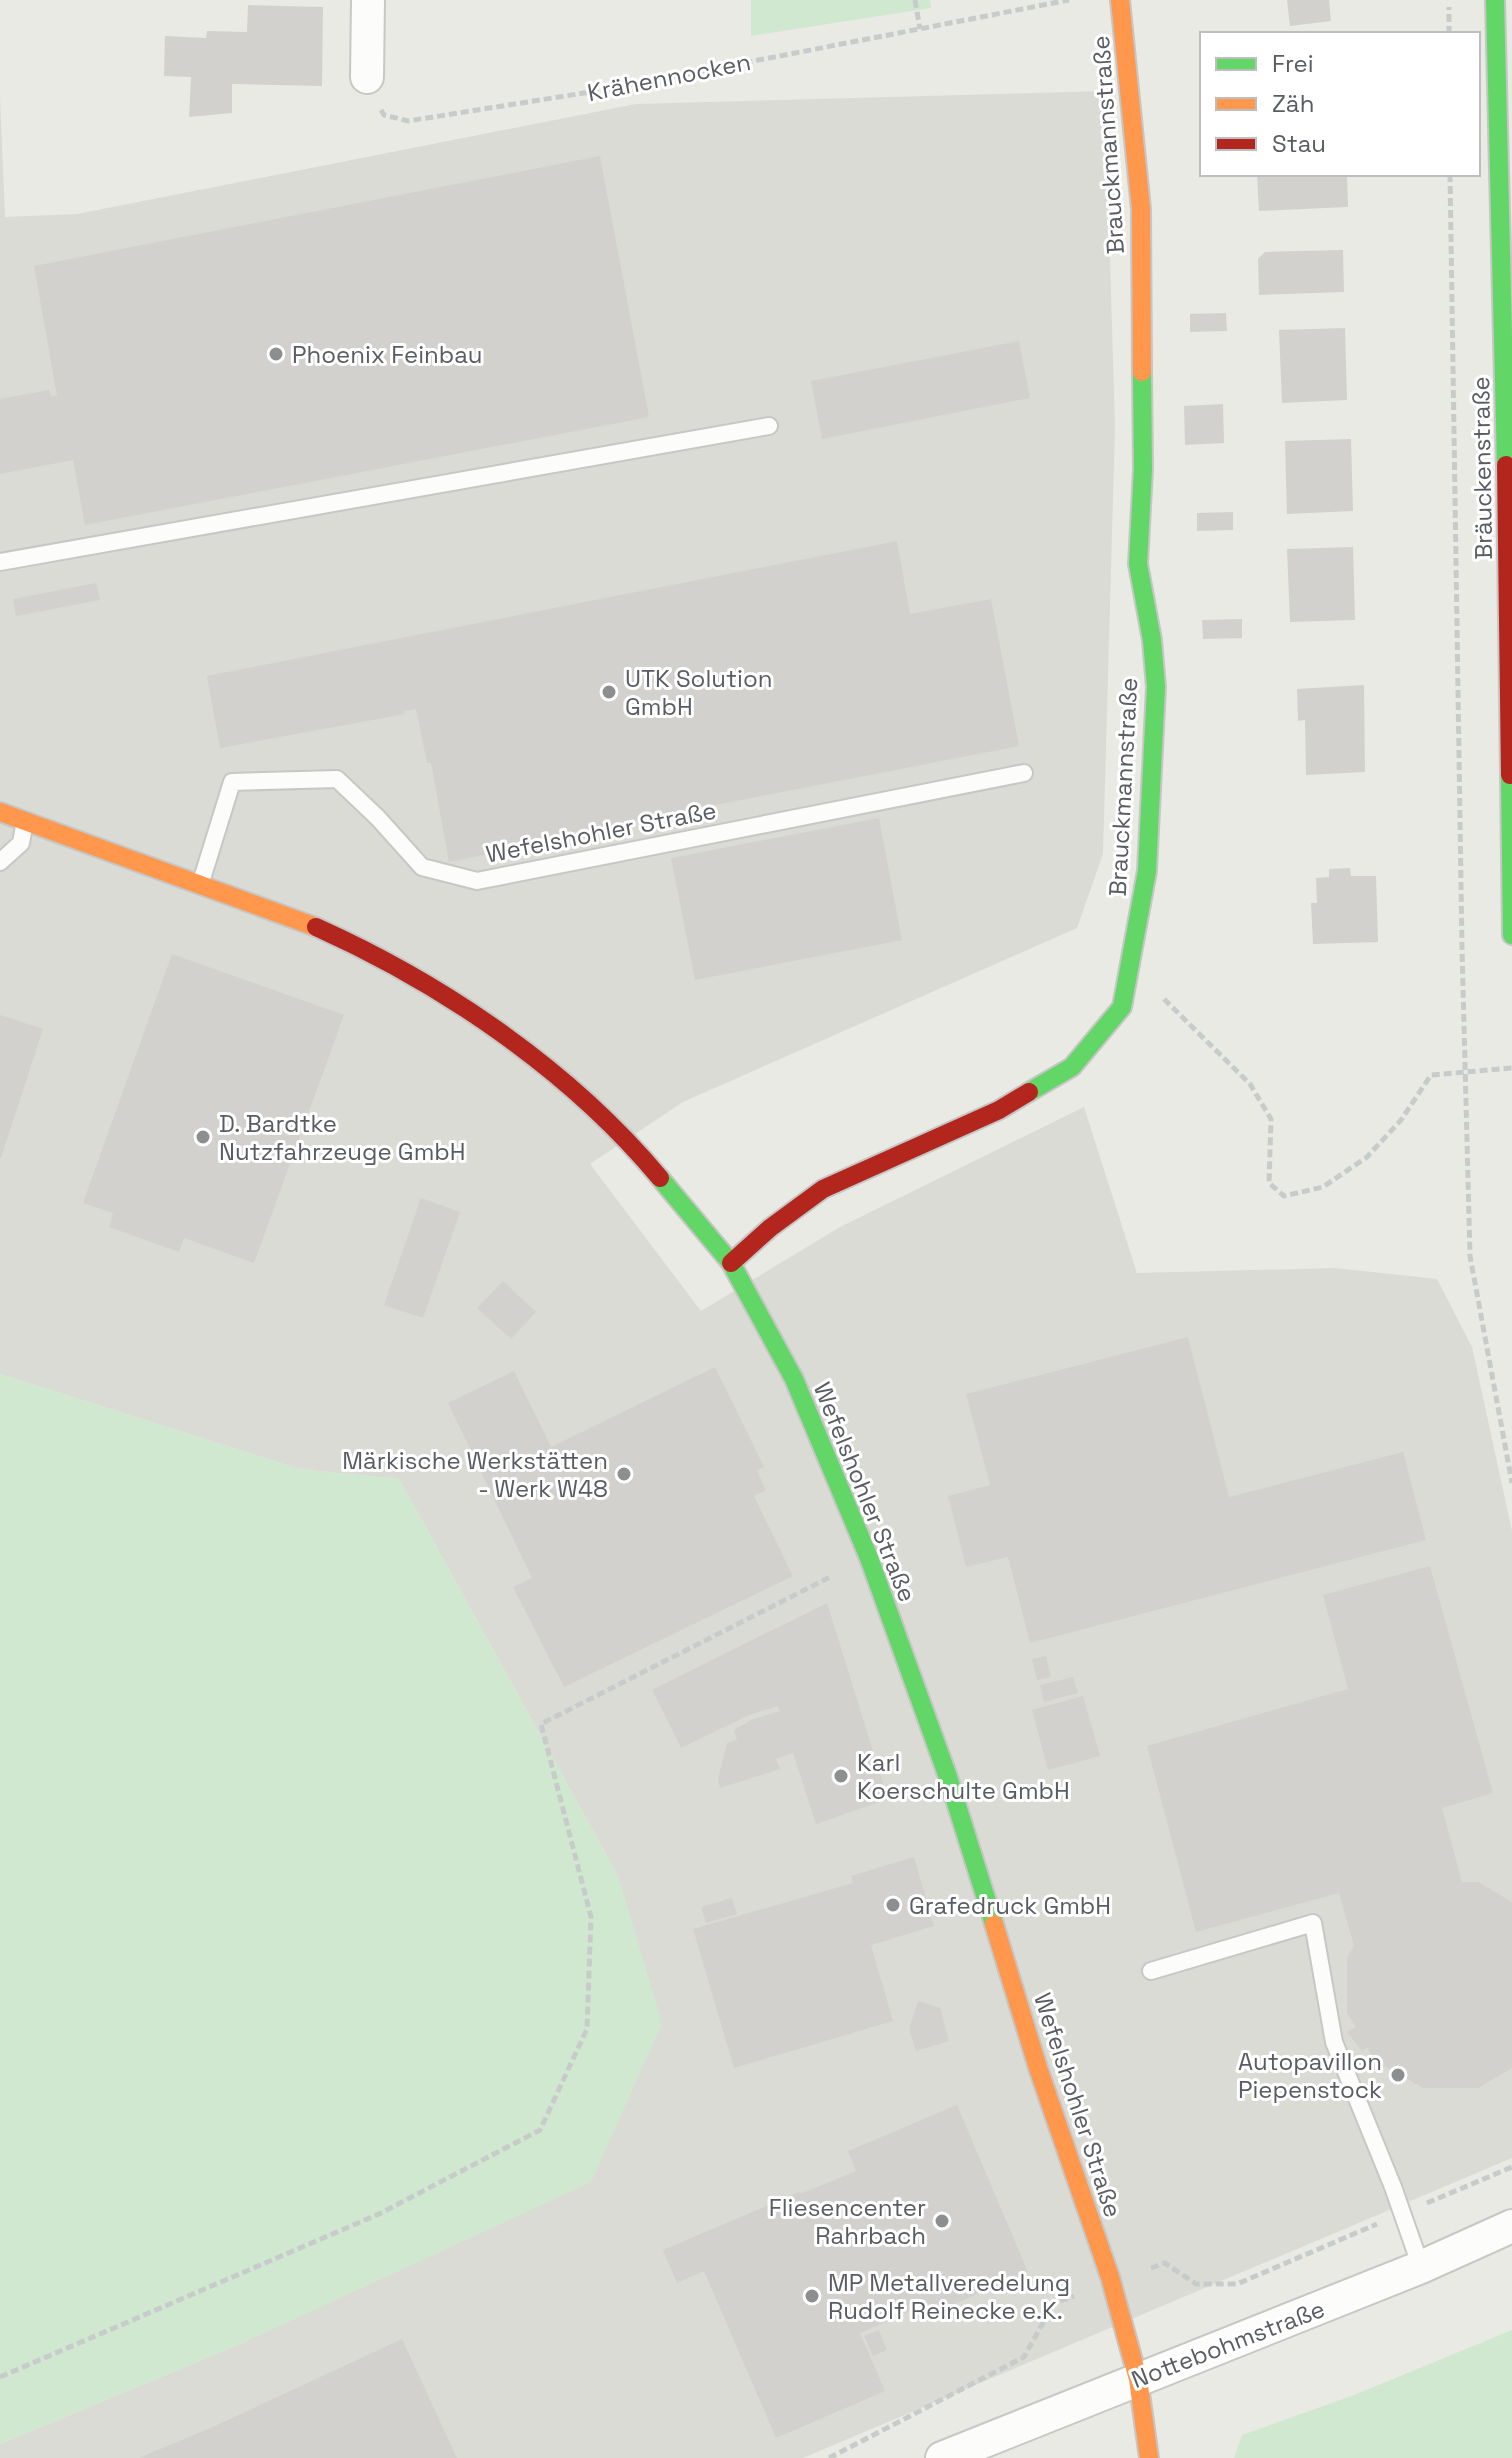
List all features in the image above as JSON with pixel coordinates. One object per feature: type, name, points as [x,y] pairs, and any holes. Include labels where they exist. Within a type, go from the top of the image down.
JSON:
[{"type":"street","points":[[367,77],[368,0]]},
{"type":"street","name":"Brauckmannstraße","points":[[731,1263],[770,1228],[823,1189],[999,1110],[1072,1067],[1122,1007],[1147,871],[1156,687],[1152,640],[1138,564],[1143,469],[1141,209],[1120,0]]},
{"type":"street","name":"Bräuckenstraße","points":[[1495,0],[1512,935]]},
{"type":"street","name":"Wefelshohler Straße","points":[[0,812],[306,922],[374,953],[452,999],[534,1057],[635,1148],[731,1263],[794,1379],[869,1558],[948,1777],[1038,2068],[1110,2277],[1138,2379],[1149,2458]]},
{"type":"street","name":"Nottebohmstraße","points":[[942,2458],[1421,2267],[1512,2226]]},
{"type":"lane","points":[[0,562],[769,426]]},
{"type":"lane","name":"Wefelshohler Straße","points":[[200,883],[232,782],[337,779],[422,867],[477,881],[1024,773]]},
{"type":"lane","points":[[0,862],[21,843],[25,821]]},
{"type":"lane","points":[[1151,1971],[1313,1923],[1334,2042],[1393,2187],[1421,2267]]},
{"type":"path","points":[[915,0],[920,29]]},
{"type":"path","name":"Krähennocken","points":[[367,77],[384,115],[408,121],[609,89],[1069,0]]},
{"type":"path","points":[[1449,0],[1449,32]]},
{"type":"path","points":[[1129,971],[1175,1007],[1250,1084],[1271,1119],[1269,1183],[1284,1196],[1323,1187],[1367,1157],[1401,1120],[1431,1075],[1512,1068]]},
{"type":"path","points":[[0,2377],[379,2214],[540,2130],[587,2029],[591,1917],[541,1724],[869,1558]]},
{"type":"shaded area","points":[[1105,91],[1115,427],[1103,854],[1077,928],[683,1102],[590,1164],[701,1311],[840,1227],[1084,1107],[1137,1273],[1335,1268],[1437,1279],[1472,1347],[1512,1531],[1512,2158],[803,2458],[0,2458],[0,2444],[247,2341],[618,1876],[399,1479],[299,1469],[0,1374],[0,96],[5,217],[77,214],[636,104]]},
{"type":"green space","points":[[751,0],[930,0],[931,8],[751,36]]},
{"type":"green space","points":[[0,1374],[299,1469],[399,1479],[618,1876],[662,2023],[591,2182],[247,2341],[0,2444]]},
{"type":"green space","points":[[1512,2330],[1512,2458],[1234,2458],[1242,2435],[1354,2395]]},
{"type":"building","points":[[1287,0],[1329,0],[1331,21],[1290,26]]},
{"type":"building","points":[[248,5],[323,7],[322,86],[232,84],[232,113],[189,117],[191,77],[164,76],[165,36],[206,38],[207,31],[247,32]]},
{"type":"building","points":[[600,156],[649,417],[85,525],[73,460],[0,474],[0,399],[49,390],[51,396],[57,396],[34,266]]},
{"type":"building","points":[[1257,176],[1347,176],[1348,207],[1259,211]]},
{"type":"building","points":[[1343,250],[1344,292],[1259,295],[1258,259],[1265,252]]},
{"type":"building","points":[[1226,313],[1227,331],[1190,332],[1190,314]]},
{"type":"building","points":[[1345,328],[1347,400],[1282,403],[1279,330]]},
{"type":"building","points":[[1019,341],[1030,398],[822,439],[811,381]]},
{"type":"building","points":[[1223,404],[1224,443],[1185,445],[1184,406]]},
{"type":"building","points":[[1351,439],[1353,511],[1287,514],[1285,441]]},
{"type":"building","points":[[1233,512],[1233,530],[1197,531],[1197,513]]},
{"type":"building","name":"UTK Solution GmbH","points":[[897,541],[910,614],[991,599],[1019,746],[520,843],[520,848],[449,862],[431,763],[427,763],[416,709],[404,711],[405,714],[220,748],[207,676]]},
{"type":"building","points":[[1353,547],[1355,620],[1290,622],[1287,549]]},
{"type":"building","points":[[96,583],[100,600],[16,616],[13,599]]},
{"type":"building","points":[[1242,619],[1242,638],[1203,639],[1202,620]]},
{"type":"building","points":[[1364,685],[1365,772],[1306,775],[1305,720],[1298,721],[1297,689]]},
{"type":"building","points":[[879,818],[902,940],[695,980],[671,858]]},
{"type":"building","points":[[1350,868],[1351,876],[1376,876],[1378,942],[1313,944],[1311,903],[1317,903],[1316,878],[1329,877],[1329,869]]},
{"type":"building","name":"D. Bardtke Nutzfahrzeuge GmbH","points":[[172,954],[344,1015],[254,1263],[184,1238],[179,1252],[109,1227],[113,1213],[83,1203]]},
{"type":"building","points":[[0,1015],[43,1029],[1,1158],[0,1158]]},
{"type":"building","points":[[421,1198],[460,1212],[423,1318],[384,1305]]},
{"type":"building","points":[[503,1281],[536,1312],[511,1339],[477,1308]]},
{"type":"building","points":[[1188,1337],[1229,1497],[1403,1452],[1426,1540],[1030,1643],[1008,1557],[966,1567],[948,1496],[990,1485],[966,1394]]},
{"type":"building","points":[[715,1367],[764,1467],[757,1471],[766,1490],[754,1496],[793,1576],[564,1687],[513,1587],[532,1578],[448,1403],[514,1371],[551,1447]]},
{"type":"building","points":[[1430,1566],[1493,1793],[1442,1808],[1462,1882],[1478,1882],[1512,1902],[1512,2068],[1478,2088],[1423,2088],[1375,2061],[1367,2047],[1362,2051],[1347,2032],[1356,2027],[1347,2013],[1347,1958],[1354,1946],[1339,1893],[1196,1932],[1147,1746],[1348,1689],[1323,1595]]},
{"type":"building","points":[[827,1603],[888,1799],[816,1824],[793,1753],[776,1759],[780,1769],[720,1788],[718,1779],[727,1743],[737,1740],[734,1730],[753,1719],[780,1711],[778,1706],[749,1715],[681,1748],[652,1690]]},
{"type":"building","points":[[1046,1656],[1051,1677],[1037,1680],[1032,1659]]},
{"type":"building","points":[[1073,1677],[1078,1693],[1044,1702],[1040,1685]]},
{"type":"building","points":[[1083,1696],[1100,1756],[1048,1770],[1032,1710]]},
{"type":"building","points":[[914,1857],[934,1926],[871,1945],[893,2021],[734,2068],[693,1929],[853,1883],[851,1876]]},
{"type":"building","points":[[732,1898],[737,1914],[706,1923],[701,1907]]},
{"type":"building","points":[[918,2001],[940,2008],[949,2041],[916,2051],[909,2029]]},
{"type":"building","name":"MP Metallveredelung Rudolf Reinecke e.K.","points":[[957,2105],[1028,2272],[920,2319],[915,2309],[860,2333],[885,2391],[776,2438],[704,2271],[677,2283],[663,2250],[856,2171],[848,2151]]},
{"type":"building","points":[[879,2330],[887,2350],[873,2356],[864,2336]]},
{"type":"building","points":[[402,2339],[457,2458],[139,2458],[215,2426]]},
{"type":"traffic: fast","points":[[1495,0],[1506,465]]},
{"type":"traffic: fast","points":[[1029,1092],[1072,1067],[1122,1007],[1147,871],[1156,687],[1152,640],[1138,564],[1143,469],[1142,372]]},
{"type":"traffic: fast","points":[[1510,775],[1512,935]]},
{"type":"traffic: fast","points":[[660,1178],[731,1263],[794,1379],[869,1558],[948,1777],[994,1924]]},
{"type":"traffic: slow","points":[[1120,0],[1141,209],[1142,372]]},
{"type":"traffic: slow","points":[[0,812],[316,927]]},
{"type":"traffic: slow","points":[[994,1924],[1038,2068],[1110,2277],[1138,2379],[1149,2458]]},
{"type":"traffic: jam","points":[[1506,465],[1510,775]]},
{"type":"traffic: jam","points":[[316,927],[411,975],[502,1033],[586,1101],[660,1178]]},
{"type":"traffic: jam","points":[[731,1263],[770,1228],[823,1189],[999,1110],[1029,1092]]},
{"type":"place","name":"Phoenix Feinbau","points":[[276,354]]},
{"type":"place","name":"UTK Solution GmbH","points":[[609,692]]},
{"type":"place","name":"D. Bardtke Nutzfahrzeuge GmbH","points":[[203,1137]]},
{"type":"place","name":"Märkische Werkstätten - Werk W48","points":[[624,1474]]},
{"type":"place","name":"Karl Koerschulte GmbH","points":[[841,1776]]},
{"type":"place","name":"Grafedruck GmbH","points":[[893,1905]]},
{"type":"place","name":"Autopavillon Piepenstock","points":[[1398,2075]]},
{"type":"place","name":"Fliesencenter Rahrbach","points":[[942,2221]]},
{"type":"place","name":"MP Metallveredelung Rudolf Reinecke e.K.","points":[[812,2296]]}]
